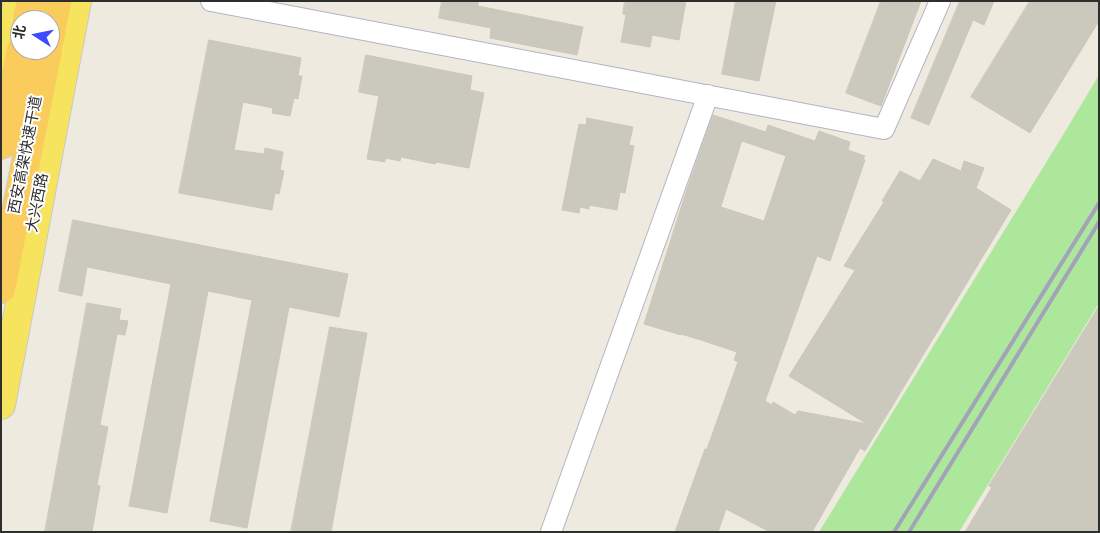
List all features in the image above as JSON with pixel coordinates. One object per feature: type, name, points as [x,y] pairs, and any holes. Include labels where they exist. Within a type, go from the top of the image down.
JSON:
[{"type":"highway","name":"西安高架快速干道","points":[[1,145],[19,60]]},
{"type":"highway","name":"西安高架快速干道","points":[[1,289],[46,60]]},
{"type":"main road","points":[[1,84],[18,1]]},
{"type":"main road","name":"大兴西路","points":[[1,405],[77,1]]},
{"type":"street","points":[[211,1],[884,128],[940,1]]},
{"type":"street","points":[[551,532],[708,95]]},
{"type":"green space","points":[[1099,75],[1099,303],[959,532],[819,532],[1063,135]]},
{"type":"building","points":[[442,1],[478,1],[478,6],[583,27],[577,55],[490,38],[491,28],[439,18]]},
{"type":"building","points":[[625,1],[686,1],[679,40],[652,35],[650,47],[621,42],[626,15],[623,14]]},
{"type":"building","points":[[736,1],[776,1],[759,81],[722,74]]},
{"type":"building","points":[[881,1],[921,1],[881,106],[846,93]]},
{"type":"building","points":[[960,1],[994,1],[984,25],[973,20],[929,125],[911,118]]},
{"type":"building","points":[[1030,1],[1099,1],[1099,21],[1030,133],[971,97]]},
{"type":"building","points":[[209,40],[301,58],[298,76],[302,76],[298,99],[294,98],[290,116],[272,113],[273,108],[243,102],[234,150],[264,154],[265,148],[283,152],[280,170],[284,171],[279,194],[275,193],[272,210],[179,193]]},
{"type":"building","points":[[366,55],[472,76],[470,90],[484,93],[469,168],[401,157],[400,161],[385,158],[385,162],[367,159],[379,96],[359,92]]},
{"type":"building","points":[[713,115],[766,132],[768,125],[815,141],[819,131],[850,142],[848,150],[865,156],[830,261],[817,256],[765,401],[772,405],[773,402],[795,415],[798,411],[867,424],[789,376],[855,270],[844,266],[884,202],[882,201],[900,171],[920,181],[933,159],[961,171],[964,161],[984,168],[976,188],[1011,210],[865,451],[860,448],[812,532],[770,532],[726,509],[718,532],[675,532],[738,362],[734,360],[737,352],[644,324]],"holes":[[[742,141],[786,156],[764,221],[721,207]]]},
{"type":"building","points":[[587,118],[633,127],[629,145],[634,146],[625,193],[620,192],[617,210],[589,205],[589,209],[580,207],[579,213],[562,210],[579,124],[586,125]]},
{"type":"building","points":[[73,220],[348,274],[339,317],[289,307],[247,528],[210,521],[252,300],[208,291],[167,513],[129,506],[171,284],[87,267],[82,296],[59,291]]},
{"type":"building","points":[[87,303],[121,309],[119,320],[128,321],[125,335],[117,334],[100,425],[108,427],[97,485],[100,486],[92,532],[45,532]]},
{"type":"building","points":[[1099,306],[1099,532],[965,532],[992,487],[989,486]]},
{"type":"building","points":[[330,327],[367,333],[331,532],[291,532]]},
{"type":"railway","points":[[894,532],[1099,203]]},
{"type":"railway","points":[[909,532],[1099,222]]}]
